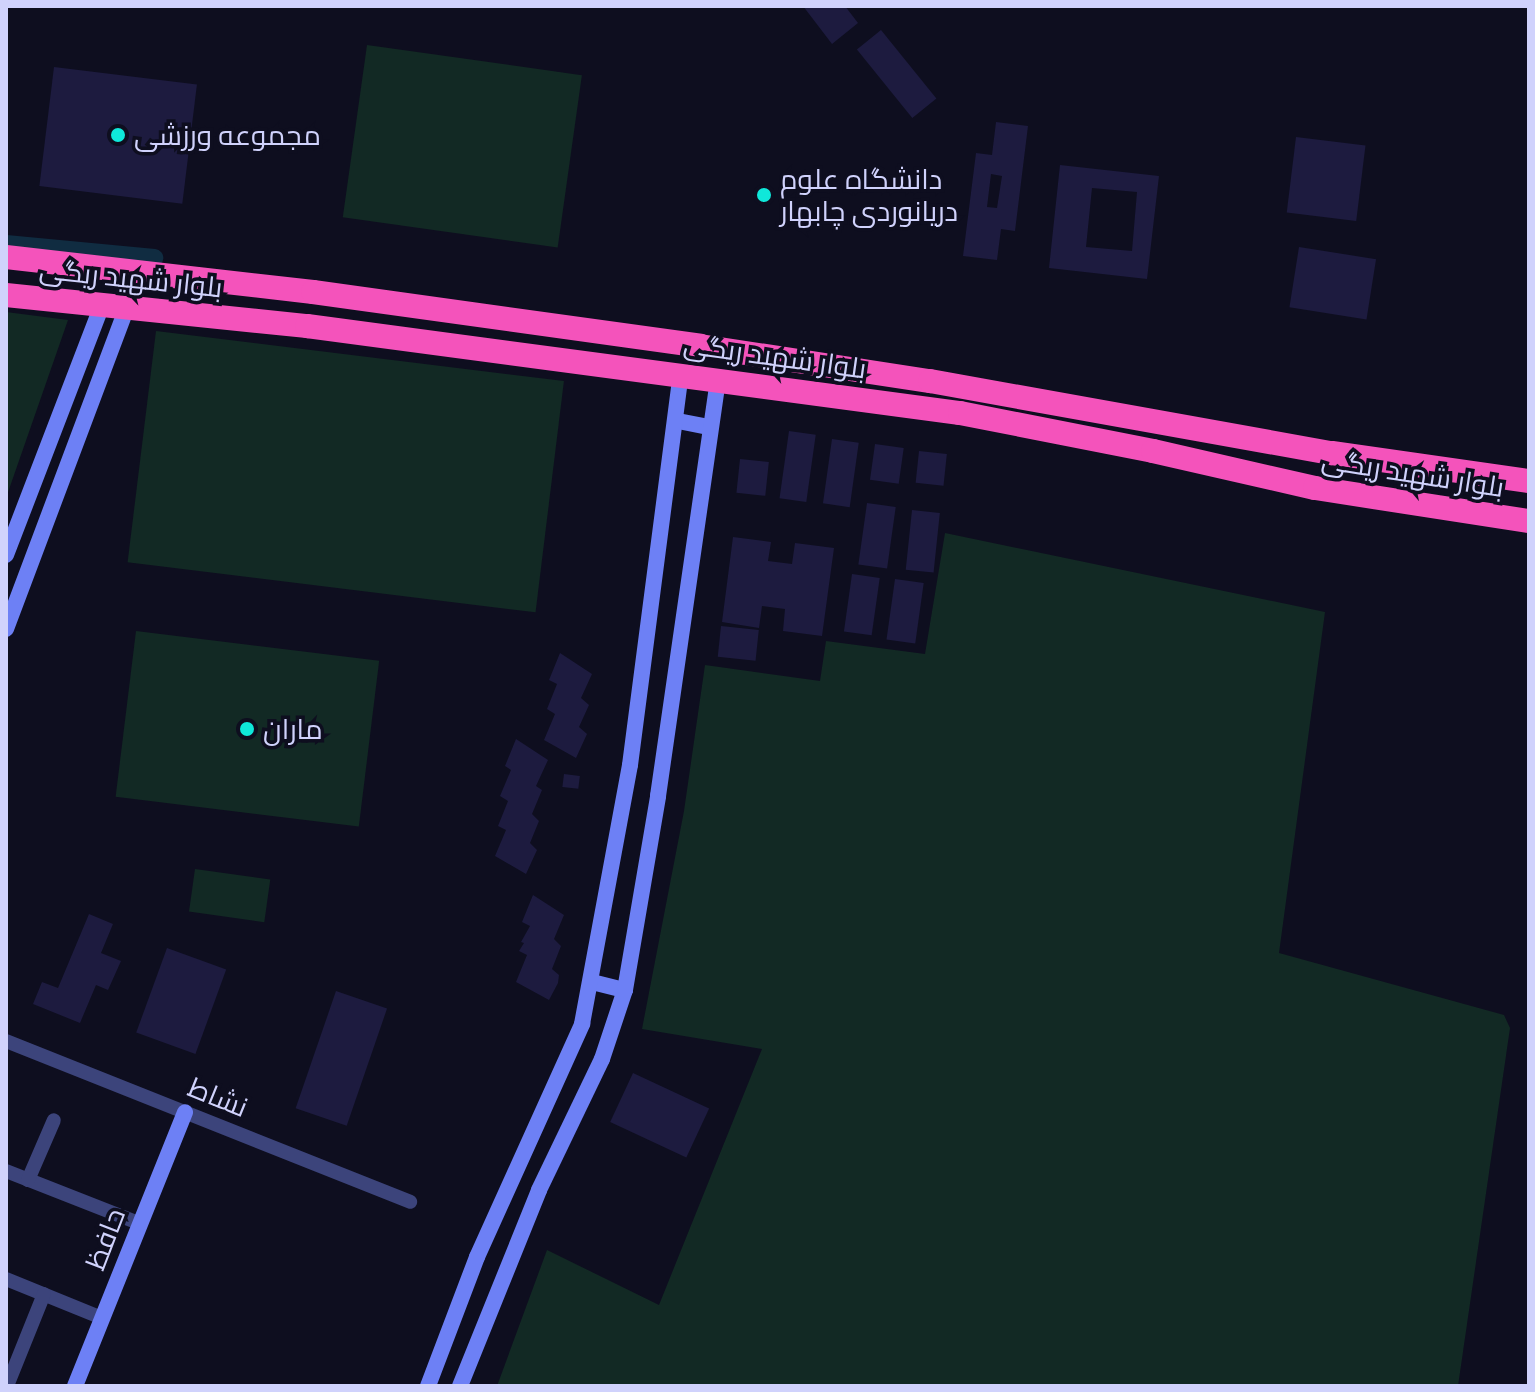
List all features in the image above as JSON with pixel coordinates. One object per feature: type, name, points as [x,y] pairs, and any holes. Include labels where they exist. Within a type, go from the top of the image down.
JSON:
[{"type":"highway","name":"بلوار شهید ریگی","points":[[6,257],[313,292],[700,346],[930,381],[1332,453],[1529,481]]},
{"type":"highway","name":"بلوار شهید ریگی","points":[[6,295],[107,314],[307,326],[681,373],[960,413],[1315,488],[1529,521]]},
{"type":"street","points":[[107,314],[107,327],[115,338]]},
{"type":"street","points":[[6,629],[115,338],[107,314]]},
{"type":"street","points":[[6,555],[107,314]]},
{"type":"street","points":[[428,1386],[477,1257],[571,1053],[592,982],[630,765],[678,421],[681,373]]},
{"type":"street","points":[[460,1386],[539,1190],[602,1059],[625,990],[658,796],[718,378]]},
{"type":"street","points":[[678,421],[710,427]]},
{"type":"street","points":[[18,523],[43,534]]},
{"type":"street","points":[[592,982],[625,990]]},
{"type":"street","name":"نشاط","points":[[6,1041],[410,1202]]},
{"type":"street","name":"حافظ","points":[[75,1386],[185,1112]]},
{"type":"street","points":[[28,1180],[54,1120]]},
{"type":"street","points":[[6,1171],[139,1223]]},
{"type":"street","points":[[6,1279],[102,1318]]},
{"type":"street","points":[[7,1386],[44,1294]]},
{"type":"green space","points":[[367,45],[582,75],[558,248],[343,217]]},
{"type":"green space","points":[[6,312],[68,320],[6,498]]},
{"type":"green space","points":[[156,331],[564,381],[536,612],[128,562]]},
{"type":"green space","points":[[945,533],[1325,612],[1279,953],[1504,1015],[1510,1028],[1458,1386],[497,1386],[547,1250],[659,1305],[762,1049],[642,1029],[684,811],[705,665],[820,681],[826,641],[925,654]]},
{"type":"green space","name":"ماران","points":[[136,631],[379,661],[359,827],[116,797]]},
{"type":"green space","points":[[195,869],[270,880],[264,922],[189,912]]},
{"type":"building","points":[[803,6],[845,6],[858,23],[832,44]]},
{"type":"building","points":[[881,30],[936,98],[912,118],[857,50]]},
{"type":"building","name":"مجموعه ورزشی","points":[[54,67],[197,85],[182,204],[39,186]]},
{"type":"building","points":[[996,122],[1028,126],[1015,231],[1001,229],[997,260],[963,256],[976,153],[992,155]],"holes":[[[991,174],[1002,176],[997,208],[987,207]]]},
{"type":"building","points":[[1296,137],[1365,146],[1356,221],[1287,212]]},
{"type":"building","points":[[1060,165],[1159,176],[1147,279],[1049,268]],"holes":[[[1092,188],[1137,192],[1132,251],[1086,247]]]},
{"type":"building","points":[[1299,247],[1376,259],[1366,319],[1289,307]]},
{"type":"building","points":[[789,431],[816,435],[806,502],[780,498]]},
{"type":"building","points":[[832,439],[859,443],[850,507],[823,503]]},
{"type":"building","points":[[875,444],[904,448],[899,484],[870,480]]},
{"type":"building","points":[[919,451],[947,454],[944,486],[916,483]]},
{"type":"building","points":[[740,459],[769,462],[765,496],[736,493]]},
{"type":"building","points":[[867,503],[896,507],[887,568],[858,564]]},
{"type":"building","points":[[912,510],[940,513],[934,573],[906,570]]},
{"type":"building","points":[[733,537],[771,542],[768,561],[792,564],[795,543],[834,548],[822,636],[783,631],[785,609],[762,606],[759,628],[722,622]]},
{"type":"building","points":[[852,574],[880,578],[872,635],[844,631]]},
{"type":"building","points":[[895,579],[924,583],[915,643],[887,639]]},
{"type":"building","points":[[721,626],[759,630],[756,661],[718,657]]},
{"type":"building","points":[[560,653],[592,674],[581,698],[589,705],[579,727],[587,734],[576,758],[544,740],[555,714],[547,709],[557,684],[549,680]]},
{"type":"building","points":[[516,739],[548,760],[536,786],[542,790],[532,814],[539,821],[530,843],[537,850],[526,874],[495,856],[506,830],[498,826],[508,801],[500,796],[511,770],[505,766]]},
{"type":"building","points":[[564,774],[580,776],[578,789],[562,787]]},
{"type":"building","points":[[533,895],[564,915],[554,939],[561,946],[552,969],[559,975],[558,983],[549,1000],[516,982],[527,955],[519,951],[524,943],[521,942],[530,926],[522,922]]},
{"type":"building","points":[[89,914],[113,924],[101,953],[121,961],[108,990],[96,985],[80,1023],[33,1004],[42,982],[58,988]]},
{"type":"building","points":[[167,948],[226,970],[195,1054],[136,1033]]},
{"type":"building","points":[[336,991],[387,1009],[347,1126],[296,1108]]},
{"type":"building","points":[[633,1073],[709,1108],[686,1157],[610,1122]]},
{"type":"waterway","points":[[6,244],[154,258]]},
{"type":"place","name":"مجموعه ورزشی","points":[[118,135]]},
{"type":"place","name":"دانشگاه علوم دریانوردی چابهار","points":[[764,195]]},
{"type":"place","name":"ماران","points":[[247,729]]}]
